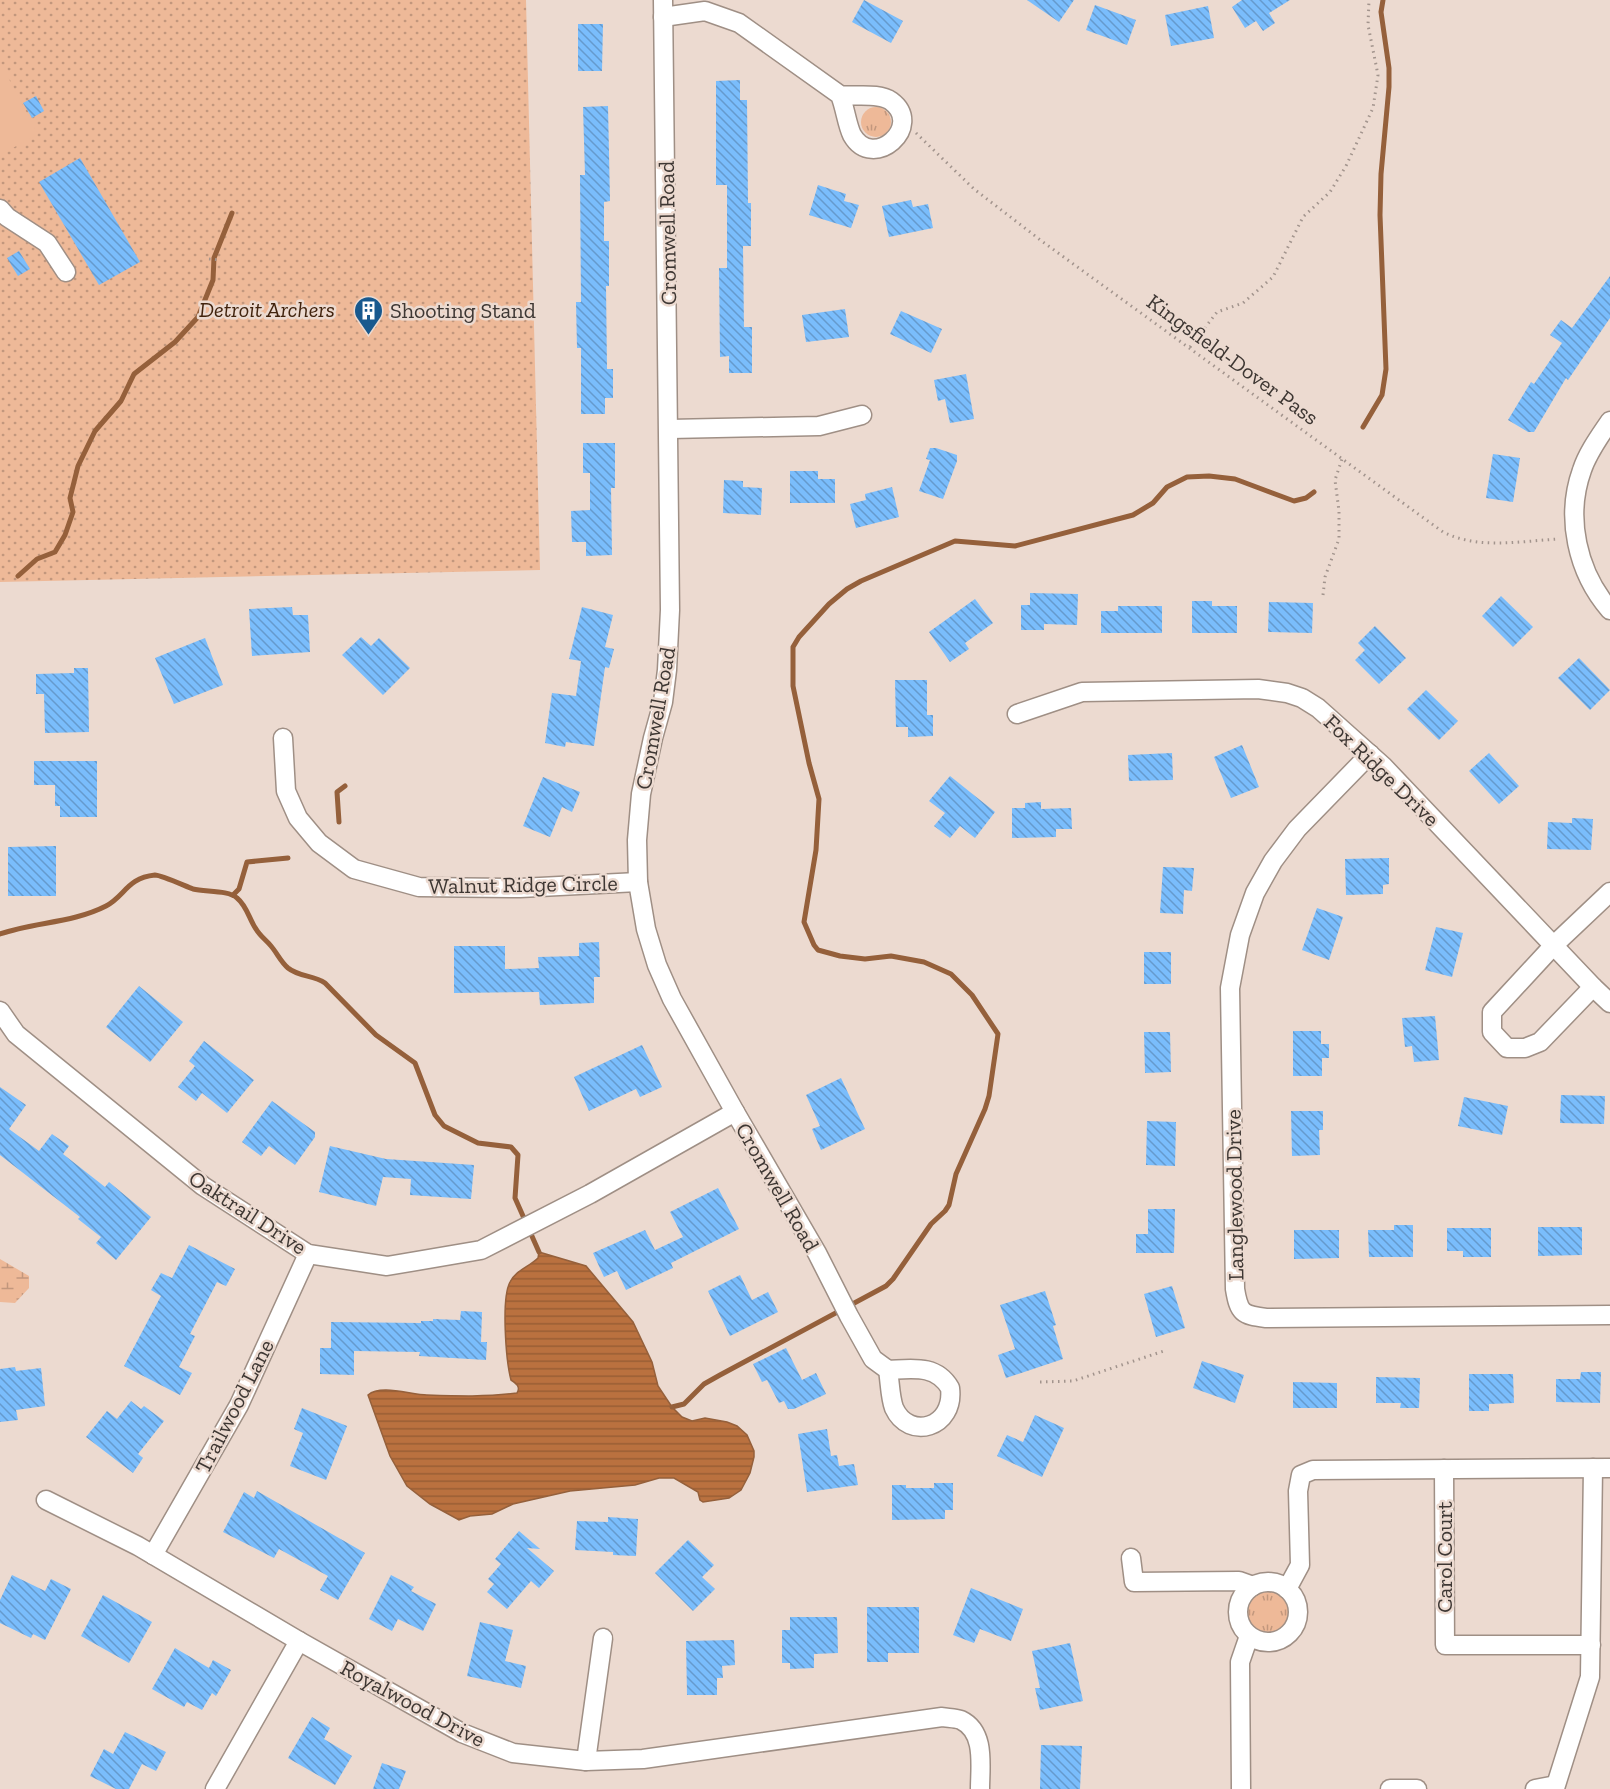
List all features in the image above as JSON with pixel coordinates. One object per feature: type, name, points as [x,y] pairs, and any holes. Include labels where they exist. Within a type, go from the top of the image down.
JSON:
[{"type":"street","points":[[663,9],[705,11],[739,23],[840,95],[884,97],[897,108],[901,116],[900,133],[888,146],[871,149],[863,146],[851,134],[840,95]]},
{"type":"street","name":"Cromwell Road","points":[[663,9],[670,429],[670,610],[663,702],[641,794],[637,840],[638,882],[646,929],[657,966],[672,999],[818,1253],[873,1359],[888,1370]]},
{"type":"street","points":[[0,209],[7,217],[47,243],[66,273]]},
{"type":"street","points":[[670,429],[819,426],[862,416]]},
{"type":"street","points":[[1610,421],[1582,469],[1574,514],[1575,538],[1587,575],[1610,610]]},
{"type":"street","name":"Fox Ridge Drive","points":[[1017,714],[1082,692],[1258,689],[1287,693],[1302,698],[1318,708],[1370,754],[1610,1003]]},
{"type":"street","name":"Walnut Ridge Circle","points":[[283,738],[286,791],[298,818],[318,843],[354,869],[419,886],[520,888],[638,882]]},
{"type":"street","name":"Langlewood Drive","points":[[1370,754],[1297,829],[1273,861],[1255,893],[1240,935],[1230,988],[1237,1305],[1249,1316],[1266,1318],[1610,1315]]},
{"type":"street","points":[[1593,987],[1540,1042],[1525,1048],[1507,1048],[1492,1032],[1492,1012],[1554,945],[1610,892]]},
{"type":"street","name":"Oaktrail Drive","points":[[0,1011],[16,1034],[203,1186],[308,1254],[387,1266],[481,1250],[684,1143],[735,1112]]},
{"type":"street","name":"Trailwood Lane","points":[[153,1555],[239,1405],[308,1254]]},
{"type":"street","points":[[1287,1589],[1300,1565],[1298,1491],[1301,1475],[1313,1470],[1602,1468],[1590,1677],[1556,1785],[1535,1789]]},
{"type":"street","name":"Carol Court","points":[[1444,1469],[1445,1645],[1591,1644]]},
{"type":"street","name":"Royalwood Drive","points":[[46,1500],[153,1555],[462,1733],[513,1753],[586,1761],[643,1759],[942,1717],[961,1720],[975,1733],[980,1748],[980,1789]]},
{"type":"street","points":[[1131,1558],[1134,1582],[1239,1581],[1253,1586]]},
{"type":"street","points":[[1265,1582],[1276,1583],[1287,1589],[1298,1609],[1297,1620],[1292,1631],[1272,1642],[1260,1641],[1249,1636],[1238,1616],[1239,1604],[1244,1593],[1253,1586],[1265,1582]]},
{"type":"street","points":[[1241,1789],[1240,1662],[1249,1636]]},
{"type":"street","points":[[586,1761],[603,1638]]},
{"type":"street","points":[[215,1789],[299,1641]]},
{"type":"street","points":[[1390,1789],[1417,1789]]},
{"type":"path","points":[[1190,347],[1217,312],[1242,303],[1273,277],[1303,218],[1330,192],[1346,166],[1373,108],[1378,75],[1368,25],[1369,0]]},
{"type":"path","name":"Kingsfield-Dover Pass","points":[[902,124],[912,129],[974,189],[1025,229],[1443,532],[1456,539],[1487,543],[1575,538]]},
{"type":"path","points":[[208,259],[221,260]]},
{"type":"path","points":[[199,304],[206,306]]},
{"type":"path","points":[[1323,595],[1325,577],[1339,539],[1339,511],[1335,480],[1342,459]]},
{"type":"path","points":[[1040,1382],[1073,1381],[1167,1350]]},
{"type":"green space","name":"Detroit Archers","points":[[0,0],[526,0],[540,570],[0,582]]},
{"type":"green space","points":[[0,62],[38,134],[0,155]]},
{"type":"green space","points":[[876,107],[887,111],[891,122],[887,133],[876,137],[865,133],[861,122],[865,111]]},
{"type":"green space","points":[[0,1259],[29,1276],[29,1288],[15,1303],[0,1302]]},
{"type":"green space","points":[[1269,1590],[1285,1596],[1291,1612],[1285,1628],[1269,1634],[1253,1628],[1247,1612],[1253,1596]]},
{"type":"shaded area","points":[[539,1252],[586,1266],[633,1322],[652,1362],[658,1386],[682,1417],[692,1421],[705,1418],[727,1422],[737,1426],[747,1435],[754,1451],[754,1457],[750,1473],[741,1490],[729,1498],[703,1502],[698,1492],[674,1478],[659,1478],[635,1485],[570,1491],[513,1504],[492,1514],[470,1516],[459,1520],[430,1504],[407,1486],[390,1456],[368,1395],[380,1390],[450,1396],[517,1393],[518,1387],[511,1380],[507,1359],[505,1315],[507,1290],[513,1278],[538,1258]]},
{"type":"building","points":[[864,0],[903,21],[891,43],[852,22]]},
{"type":"building","points":[[1027,0],[1074,0],[1059,22]]},
{"type":"building","points":[[1242,0],[1290,0],[1269,13],[1275,23],[1263,31],[1256,21],[1245,28],[1232,7]]},
{"type":"building","points":[[1095,5],[1136,20],[1127,45],[1086,30]]},
{"type":"building","points":[[1208,6],[1214,38],[1171,46],[1165,15]]},
{"type":"building","points":[[578,24],[603,24],[602,71],[578,71]]},
{"type":"building","points":[[740,80],[740,100],[747,100],[748,203],[751,203],[751,246],[743,246],[744,327],[752,327],[752,373],[729,373],[729,356],[720,357],[719,268],[727,268],[727,185],[716,185],[716,81]]},
{"type":"building","points":[[36,96],[44,111],[32,118],[23,103]]},
{"type":"building","points":[[608,106],[610,201],[604,202],[604,241],[609,241],[609,286],[606,286],[607,369],[613,369],[613,398],[605,398],[605,414],[581,414],[581,348],[577,348],[576,302],[581,302],[580,175],[585,175],[583,107]]},
{"type":"building","points":[[80,158],[140,262],[99,285],[39,182]]},
{"type":"building","points":[[818,185],[846,194],[844,201],[859,205],[851,228],[809,215]]},
{"type":"building","points":[[911,200],[913,207],[928,204],[933,228],[889,237],[882,206]]},
{"type":"building","points":[[19,251],[30,269],[18,276],[7,258]]},
{"type":"building","points":[[1610,276],[1610,318],[1568,380],[1566,378],[1534,432],[1528,432],[1508,420],[1531,382],[1534,384],[1562,343],[1550,335],[1561,320],[1572,328]]},
{"type":"building","points":[[845,309],[849,337],[806,342],[802,315]]},
{"type":"building","points":[[901,311],[942,329],[931,353],[890,334]]},
{"type":"building","points":[[966,374],[974,419],[950,423],[945,399],[938,401],[934,380]]},
{"type":"building","points":[[583,443],[615,443],[615,488],[611,488],[612,555],[586,556],[586,542],[572,542],[571,511],[590,510],[590,473],[583,473]]},
{"type":"building","points":[[930,448],[957,455],[957,461],[943,499],[919,491],[930,460],[926,459]]},
{"type":"building","points":[[1493,454],[1520,458],[1513,502],[1486,498]]},
{"type":"building","points":[[790,471],[818,471],[818,479],[835,479],[835,503],[790,503]]},
{"type":"building","points":[[724,480],[743,481],[743,487],[762,488],[761,515],[723,513]]},
{"type":"building","points":[[892,487],[899,517],[856,528],[850,504],[866,500],[865,494]]},
{"type":"building","points":[[1030,593],[1078,594],[1077,625],[1044,624],[1044,630],[1021,630],[1021,605],[1030,605]]},
{"type":"building","points":[[1501,596],[1533,627],[1513,647],[1482,616]]},
{"type":"building","points":[[975,599],[993,623],[965,643],[969,649],[950,662],[929,632]]},
{"type":"building","points":[[1192,601],[1212,601],[1212,606],[1237,606],[1237,633],[1192,633]]},
{"type":"building","points":[[1269,602],[1313,603],[1312,633],[1268,632]]},
{"type":"building","points":[[1118,606],[1162,606],[1162,633],[1101,633],[1101,611],[1118,611]]},
{"type":"building","points":[[292,607],[293,615],[308,615],[310,652],[252,656],[249,609]]},
{"type":"building","points":[[582,607],[613,615],[605,647],[614,649],[609,668],[605,667],[594,746],[566,742],[565,747],[545,743],[552,693],[576,696],[581,661],[569,659]]},
{"type":"building","points":[[1375,626],[1406,658],[1379,684],[1355,660],[1365,650],[1358,643]]},
{"type":"building","points":[[361,637],[371,646],[379,638],[410,668],[383,695],[342,655]]},
{"type":"building","points":[[205,638],[223,685],[174,704],[155,658]]},
{"type":"building","points":[[1579,658],[1610,690],[1590,710],[1558,678]]},
{"type":"building","points":[[74,668],[88,668],[89,732],[45,733],[44,694],[36,694],[36,674],[74,673]]},
{"type":"building","points":[[895,680],[927,680],[927,715],[933,715],[933,736],[908,737],[908,727],[896,727]]},
{"type":"building","points":[[1426,690],[1458,721],[1439,740],[1407,709]]},
{"type":"building","points":[[1242,745],[1259,787],[1231,798],[1214,757]]},
{"type":"building","points":[[1172,753],[1173,780],[1129,781],[1128,755]]},
{"type":"building","points":[[1489,753],[1519,786],[1499,804],[1469,771]]},
{"type":"building","points":[[34,761],[97,761],[97,817],[60,817],[60,806],[55,806],[55,785],[34,785]]},
{"type":"building","points":[[950,776],[995,812],[975,838],[960,826],[950,838],[934,826],[945,813],[929,801]]},
{"type":"building","points":[[543,777],[580,792],[572,812],[562,807],[550,837],[523,826]]},
{"type":"building","points":[[1041,802],[1041,809],[1071,808],[1072,829],[1056,829],[1056,837],[1012,838],[1012,808],[1025,808],[1025,803]]},
{"type":"building","points":[[1572,818],[1593,819],[1591,850],[1547,849],[1548,822],[1572,823]]},
{"type":"building","points":[[56,846],[56,896],[8,896],[8,847]]},
{"type":"building","points":[[1389,858],[1389,884],[1383,885],[1383,894],[1346,895],[1345,859]]},
{"type":"building","points":[[1163,867],[1194,868],[1192,891],[1184,890],[1183,914],[1160,913]]},
{"type":"building","points":[[1317,908],[1343,917],[1329,960],[1302,950]]},
{"type":"building","points":[[1436,927],[1463,933],[1452,977],[1425,970]]},
{"type":"building","points":[[599,942],[600,977],[594,977],[594,1003],[540,1005],[539,992],[454,993],[454,946],[505,946],[505,969],[539,968],[538,957],[579,956],[579,943]]},
{"type":"building","points":[[1144,952],[1171,952],[1171,984],[1144,984]]},
{"type":"building","points":[[139,986],[183,1022],[150,1062],[106,1027]]},
{"type":"building","points":[[1435,1016],[1439,1060],[1414,1062],[1412,1046],[1405,1047],[1402,1018]]},
{"type":"building","points":[[1293,1031],[1321,1031],[1321,1044],[1329,1044],[1329,1058],[1322,1058],[1322,1076],[1293,1076]]},
{"type":"building","points":[[1144,1032],[1170,1032],[1171,1072],[1145,1073]]},
{"type":"building","points":[[204,1041],[254,1080],[227,1113],[202,1093],[196,1101],[178,1087],[195,1066],[189,1061]]},
{"type":"building","points":[[642,1045],[662,1087],[640,1097],[636,1089],[589,1111],[574,1077]]},
{"type":"building","points":[[841,1078],[865,1129],[821,1150],[812,1129],[820,1126],[806,1095]]},
{"type":"building","points":[[0,1087],[26,1105],[9,1129],[39,1151],[52,1134],[69,1146],[63,1154],[105,1187],[109,1182],[151,1217],[116,1260],[96,1243],[101,1237],[78,1219],[80,1217],[0,1155]]},
{"type":"building","points":[[1561,1095],[1605,1096],[1604,1124],[1560,1123]]},
{"type":"building","points":[[1464,1097],[1508,1106],[1502,1135],[1458,1126]]},
{"type":"building","points":[[272,1101],[315,1132],[315,1137],[295,1165],[269,1146],[261,1156],[242,1142]]},
{"type":"building","points":[[1291,1111],[1323,1111],[1323,1130],[1319,1130],[1320,1155],[1292,1156]]},
{"type":"building","points":[[1147,1121],[1176,1122],[1175,1166],[1146,1165]]},
{"type":"building","points":[[330,1146],[386,1159],[474,1165],[471,1199],[410,1195],[411,1179],[383,1177],[376,1206],[319,1192]]},
{"type":"building","points":[[718,1188],[739,1229],[671,1263],[673,1268],[626,1290],[617,1271],[604,1277],[593,1253],[645,1230],[655,1250],[683,1237],[670,1212]]},
{"type":"building","points":[[1148,1209],[1175,1209],[1174,1253],[1136,1253],[1136,1234],[1148,1234]]},
{"type":"building","points":[[1394,1225],[1413,1225],[1413,1257],[1369,1257],[1368,1230],[1394,1230]]},
{"type":"building","points":[[1538,1227],[1582,1227],[1582,1255],[1538,1256]]},
{"type":"building","points":[[1447,1228],[1491,1228],[1491,1257],[1463,1257],[1463,1251],[1447,1251]]},
{"type":"building","points":[[1294,1230],[1339,1230],[1339,1258],[1294,1259]]},
{"type":"building","points":[[189,1245],[235,1269],[226,1286],[217,1282],[190,1334],[195,1336],[179,1367],[192,1373],[180,1395],[124,1366],[161,1296],[151,1290],[161,1273],[172,1278]]},
{"type":"building","points":[[740,1275],[752,1300],[768,1292],[778,1312],[730,1336],[708,1291]]},
{"type":"building","points":[[1172,1286],[1185,1328],[1156,1337],[1144,1294]]},
{"type":"building","points":[[1045,1291],[1056,1325],[1053,1326],[1063,1359],[1006,1378],[998,1355],[1015,1349],[1000,1305]]},
{"type":"building","points":[[461,1311],[482,1312],[481,1342],[487,1342],[486,1360],[419,1356],[420,1352],[354,1351],[354,1375],[320,1374],[320,1348],[331,1348],[331,1322],[421,1323],[421,1321],[433,1321],[433,1319],[460,1320]]},
{"type":"building","points":[[786,1348],[802,1380],[816,1373],[826,1394],[794,1409],[788,1409],[784,1401],[779,1403],[767,1380],[762,1382],[753,1364]]},
{"type":"building","points":[[1202,1361],[1244,1375],[1235,1403],[1193,1388]]},
{"type":"building","points":[[15,1367],[16,1371],[41,1368],[45,1406],[16,1410],[18,1420],[0,1422],[0,1369]]},
{"type":"building","points":[[1581,1372],[1601,1372],[1600,1403],[1556,1402],[1556,1379],[1580,1379]]},
{"type":"building","points":[[1469,1374],[1513,1374],[1514,1403],[1489,1404],[1489,1411],[1469,1411]]},
{"type":"building","points":[[1376,1377],[1420,1378],[1419,1408],[1400,1408],[1401,1403],[1376,1403]]},
{"type":"building","points":[[1293,1382],[1337,1383],[1337,1408],[1293,1408]]},
{"type":"building","points":[[131,1401],[141,1409],[144,1406],[164,1421],[138,1454],[143,1458],[133,1473],[86,1437],[107,1411],[117,1419]]},
{"type":"building","points":[[302,1408],[347,1426],[326,1480],[290,1466],[303,1433],[294,1429]]},
{"type":"building","points":[[1035,1415],[1064,1428],[1042,1477],[997,1456],[1007,1435],[1023,1442]]},
{"type":"building","points":[[827,1429],[831,1456],[837,1455],[839,1466],[854,1464],[858,1485],[807,1492],[798,1434]]},
{"type":"building","points":[[934,1483],[953,1483],[953,1510],[945,1510],[945,1519],[892,1520],[892,1485],[906,1485],[906,1488],[934,1488]]},
{"type":"building","points":[[257,1491],[365,1553],[338,1600],[320,1590],[328,1576],[279,1549],[274,1558],[223,1532],[244,1492],[254,1498]]},
{"type":"building","points":[[608,1517],[638,1519],[636,1556],[575,1550],[577,1521],[608,1522]]},
{"type":"building","points":[[519,1531],[540,1549],[527,1548],[554,1571],[539,1588],[531,1581],[507,1609],[487,1592],[494,1584],[488,1579],[501,1564],[495,1559]]},
{"type":"building","points":[[688,1540],[714,1565],[702,1577],[715,1589],[693,1611],[655,1573]]},
{"type":"building","points":[[12,1575],[45,1591],[51,1579],[71,1589],[45,1640],[33,1634],[31,1638],[0,1623],[0,1600]]},
{"type":"building","points":[[391,1575],[414,1587],[411,1591],[436,1604],[423,1631],[398,1619],[392,1631],[369,1619]]},
{"type":"building","points":[[971,1588],[1023,1609],[1011,1641],[980,1629],[974,1643],[953,1635]]},
{"type":"building","points":[[103,1595],[152,1622],[129,1663],[81,1636]]},
{"type":"building","points":[[867,1607],[919,1607],[919,1653],[888,1653],[888,1662],[867,1662]]},
{"type":"building","points":[[790,1617],[837,1617],[838,1653],[814,1654],[814,1668],[790,1669],[790,1663],[782,1663],[782,1630],[790,1630]]},
{"type":"building","points":[[480,1622],[513,1630],[505,1661],[526,1666],[521,1688],[467,1676]]},
{"type":"building","points":[[734,1640],[735,1665],[722,1666],[723,1678],[717,1678],[717,1695],[687,1695],[686,1641]]},
{"type":"building","points":[[1070,1643],[1083,1701],[1040,1710],[1035,1688],[1040,1688],[1032,1651]]},
{"type":"building","points":[[175,1648],[209,1668],[213,1660],[231,1670],[216,1696],[212,1693],[202,1710],[187,1702],[184,1707],[152,1689]]},
{"type":"building","points":[[312,1717],[330,1728],[324,1739],[352,1756],[335,1785],[288,1758]]},
{"type":"building","points":[[125,1732],[166,1752],[156,1771],[142,1764],[129,1789],[116,1789],[90,1776],[104,1749],[113,1754]]},
{"type":"building","points":[[1041,1745],[1082,1746],[1080,1789],[1040,1789]]},
{"type":"building","points":[[382,1763],[406,1771],[399,1789],[373,1789]]},
{"type":"waterway","points":[[1363,427],[1382,395],[1386,369],[1380,215],[1389,68],[1381,12],[1383,0]]},
{"type":"waterway","points":[[18,576],[37,559],[55,552],[65,535],[73,512],[70,498],[78,466],[95,431],[121,401],[134,374],[175,342],[198,317],[213,280],[214,258],[232,213]]},
{"type":"waterway","points":[[672,1407],[684,1404],[704,1384],[886,1286],[931,1224],[949,1205],[956,1174],[989,1096],[998,1034],[972,995],[951,974],[924,962],[891,956],[865,959],[818,950],[804,922],[816,850],[819,799],[793,686],[793,647],[799,637],[829,604],[847,589],[955,541],[1015,546],[1133,515],[1153,503],[1167,487],[1187,477],[1209,476],[1235,479],[1294,501],[1306,498],[1314,492]]},
{"type":"waterway","points":[[339,822],[337,792],[345,786]]},
{"type":"waterway","points":[[233,895],[239,889],[247,862],[288,858]]},
{"type":"waterway","points":[[0,934],[93,912],[112,902],[132,883],[155,875],[193,889],[233,895],[240,901],[258,931],[288,968],[325,983],[376,1035],[415,1063],[435,1115],[444,1126],[478,1143],[511,1147],[518,1155],[515,1198],[539,1252]]},
{"type":"place","name":"Shooting Stand","points":[[369,336]]}]
